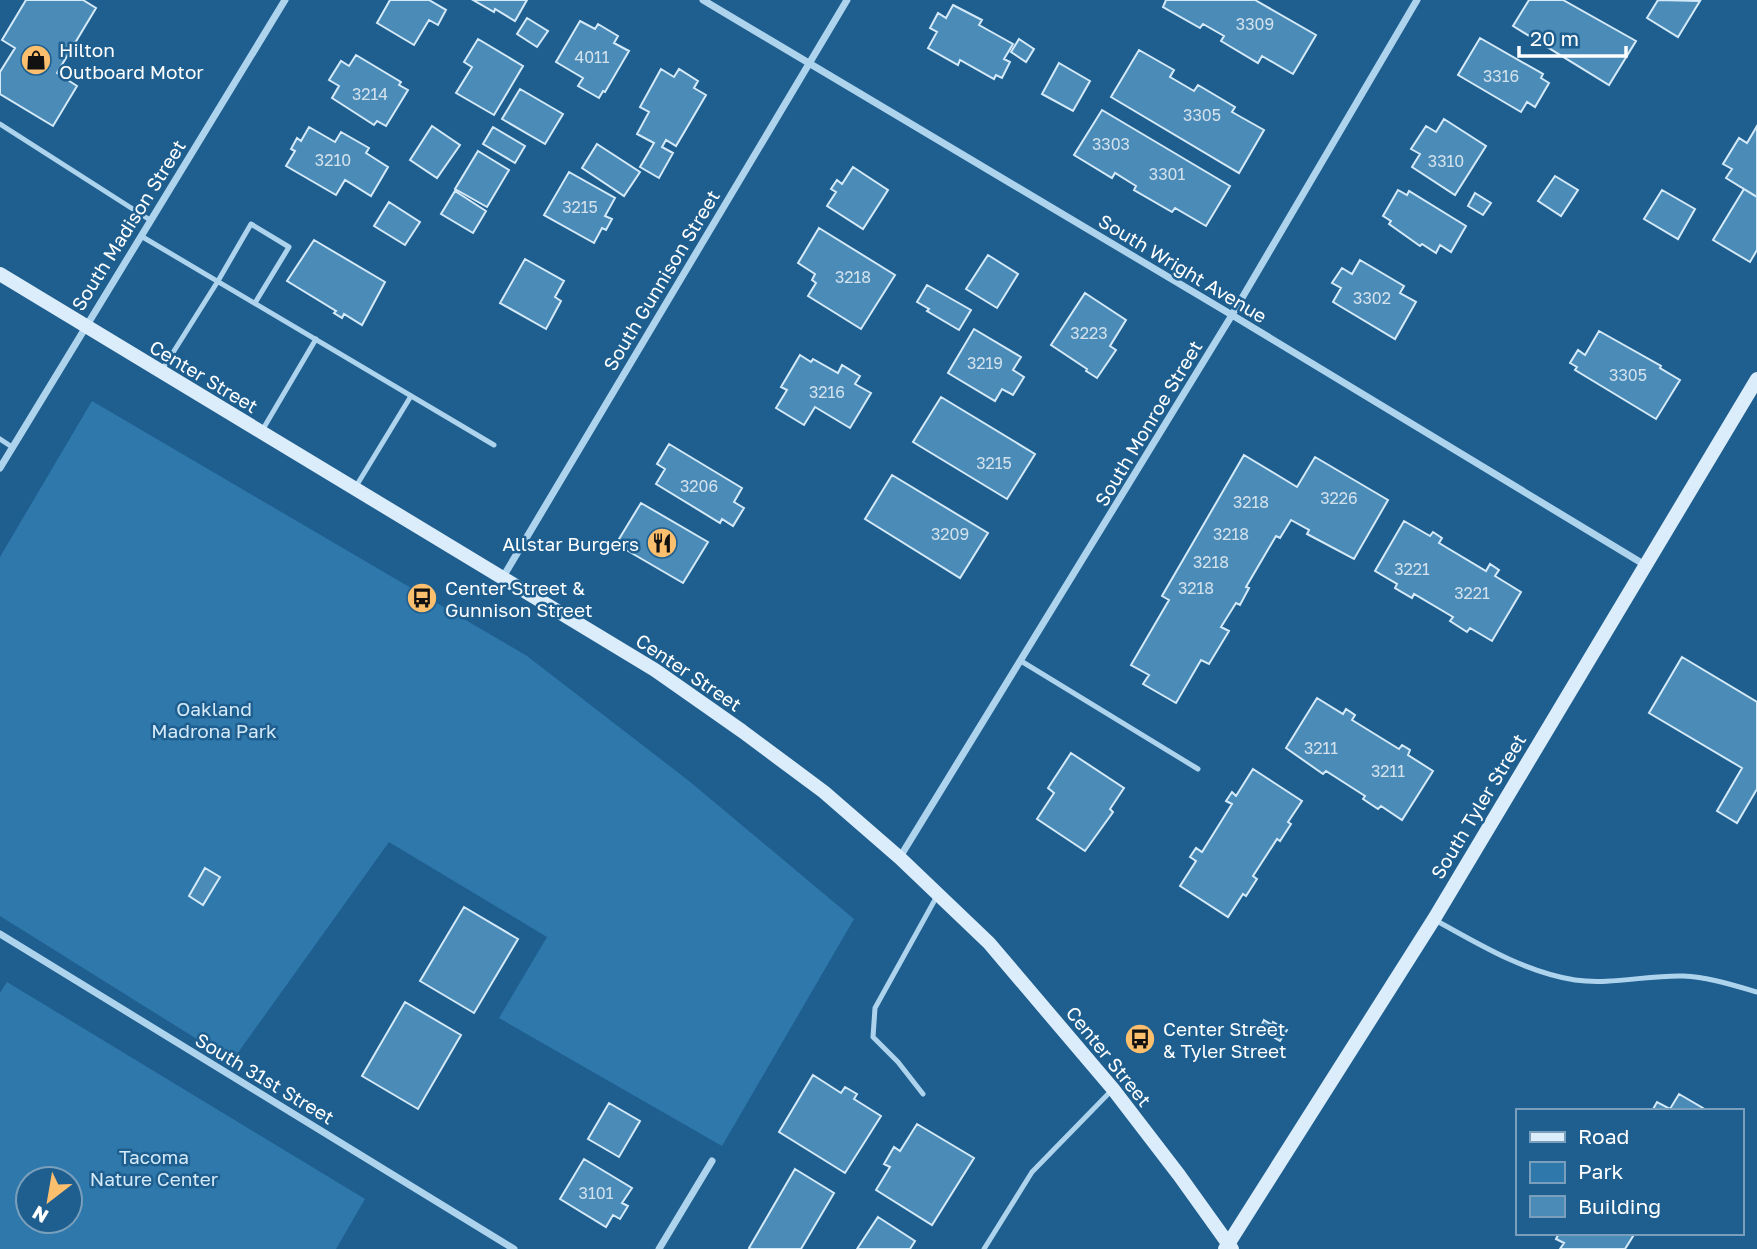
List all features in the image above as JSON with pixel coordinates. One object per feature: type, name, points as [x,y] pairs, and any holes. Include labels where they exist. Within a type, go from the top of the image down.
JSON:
[{"type":"main road","name":"Center Street","points":[[0,274],[655,670],[824,792],[900,858],[989,943],[1113,1089],[1228,1247]]},
{"type":"main road","name":"South Tyler Street","points":[[1228,1247],[1434,919],[1757,379]]},
{"type":"street","name":"South Madison Street","points":[[0,468],[285,0]]},
{"type":"street","name":"South Wright Avenue","points":[[703,0],[1645,565]]},
{"type":"street","name":"South Gunnison Street","points":[[503,577],[847,0]]},
{"type":"street","name":"South Monroe Street","points":[[900,858],[1231,315],[1417,0]]},
{"type":"street","name":"South 31st Street","points":[[1,938],[514,1249]]},
{"type":"street","points":[[659,1249],[712,1161]]},
{"type":"lane","points":[[0,124],[150,220]]},
{"type":"lane","points":[[160,373],[251,224],[289,247],[255,303]]},
{"type":"lane","points":[[141,236],[494,445]]},
{"type":"lane","points":[[261,432],[316,339]]},
{"type":"lane","points":[[355,488],[411,396]]},
{"type":"lane","points":[[0,439],[12,447]]},
{"type":"lane","points":[[1021,661],[1198,769]]},
{"type":"lane","points":[[923,1094],[898,1062],[873,1037],[875,1008],[938,894]]},
{"type":"lane","points":[[1434,919],[1486,948],[1524,965],[1576,980],[1684,976],[1726,983],[1757,992]]},
{"type":"lane","points":[[984,1249],[1032,1172],[1113,1089]]},
{"type":"green space","name":"Oakland Madrona Park","points":[[92,401],[527,656],[689,781],[854,919],[722,1146],[499,1018],[547,937],[389,842],[232,1061],[0,916],[0,557]]},
{"type":"green space","name":"Tacoma Nature Center","points":[[7,982],[365,1199],[336,1249],[0,1249],[0,993]]},
{"type":"building","name":"Hilton Outboard Motor","points":[[26,0],[83,0],[96,8],[57,73],[77,86],[53,126],[0,94],[0,72],[15,48],[2,40]]},
{"type":"building","points":[[390,0],[429,0],[446,10],[438,25],[429,20],[414,45],[377,23]]},
{"type":"building","points":[[473,0],[527,0],[515,21]]},
{"type":"building","points":[[1166,0],[1255,0],[1316,35],[1293,74],[1262,56],[1258,63],[1221,41],[1224,36],[1203,24],[1200,28],[1163,7]]},
{"type":"building","points":[[1529,0],[1563,0],[1636,41],[1609,85],[1513,26]]},
{"type":"building","points":[[1658,0],[1700,1],[1678,37],[1647,18]]},
{"type":"building","points":[[953,5],[982,20],[979,25],[1013,44],[1004,59],[1010,62],[1002,78],[996,75],[994,79],[960,60],[958,65],[928,48],[937,32],[930,28],[938,13],[946,18]]},
{"type":"building","points":[[527,18],[548,31],[537,47],[517,34]]},
{"type":"building","points":[[580,21],[595,29],[598,24],[618,36],[614,43],[629,51],[599,98],[578,86],[583,78],[556,62]]},
{"type":"building","points":[[1480,38],[1543,74],[1541,78],[1549,83],[1535,107],[1527,102],[1521,112],[1458,75]]},
{"type":"building","points":[[478,39],[523,66],[494,115],[456,93],[472,67],[464,62]]},
{"type":"building","points":[[1019,39],[1034,49],[1026,62],[1011,52]]},
{"type":"building","points":[[1139,50],[1174,70],[1170,77],[1194,91],[1198,85],[1235,107],[1232,112],[1264,130],[1239,173],[1111,97]]},
{"type":"building","points":[[356,55],[401,82],[399,85],[408,90],[386,126],[377,121],[374,125],[332,98],[339,86],[329,80],[341,61],[349,66]]},
{"type":"building","points":[[1059,63],[1090,81],[1073,111],[1042,94]]},
{"type":"building","points":[[661,69],[674,77],[679,69],[698,81],[694,88],[706,95],[676,146],[666,140],[662,147],[673,153],[659,178],[640,167],[654,143],[637,134],[649,112],[640,107]]},
{"type":"building","points":[[520,89],[563,114],[545,144],[502,119]]},
{"type":"building","points":[[1102,110],[1230,186],[1206,226],[1175,208],[1172,212],[1134,190],[1136,186],[1115,173],[1112,178],[1074,155]]},
{"type":"building","points":[[1444,119],[1486,146],[1455,195],[1412,167],[1420,154],[1411,149],[1426,126],[1436,132]]},
{"type":"building","points":[[432,126],[460,145],[437,178],[410,160]]},
{"type":"building","points":[[1757,126],[1757,197],[1726,178],[1732,169],[1723,164],[1739,138],[1747,143]]},
{"type":"building","points":[[309,127],[335,142],[341,132],[369,148],[366,153],[388,167],[371,196],[345,180],[336,195],[286,166],[295,151],[291,149],[297,138],[301,141]]},
{"type":"building","points":[[493,127],[525,146],[515,163],[483,144]]},
{"type":"building","points":[[597,144],[640,172],[624,196],[582,168]]},
{"type":"building","points":[[478,151],[509,170],[487,207],[455,189]]},
{"type":"building","points":[[853,167],[888,190],[863,229],[827,206],[836,192],[831,189],[837,180],[842,184]]},
{"type":"building","points":[[569,172],[615,198],[605,216],[612,219],[606,230],[602,228],[594,243],[544,215]]},
{"type":"building","points":[[1555,176],[1578,190],[1561,216],[1538,201]]},
{"type":"building","points":[[1744,189],[1757,197],[1757,250],[1750,262],[1713,240]]},
{"type":"building","points":[[1398,190],[1407,195],[1409,191],[1466,226],[1451,252],[1440,245],[1436,253],[1422,244],[1420,246],[1389,224],[1391,221],[1383,216]]},
{"type":"building","points":[[1662,190],[1695,209],[1678,239],[1644,219]]},
{"type":"building","points":[[455,191],[486,211],[473,233],[441,214]]},
{"type":"building","points":[[1475,193],[1491,203],[1483,215],[1468,206]]},
{"type":"building","points":[[389,202],[420,222],[405,245],[374,226]]},
{"type":"building","points":[[819,228],[895,275],[861,329],[808,296],[816,283],[812,280],[815,274],[798,263]]},
{"type":"building","points":[[314,240],[385,282],[362,325],[344,314],[342,318],[334,313],[336,311],[287,281]]},
{"type":"building","points":[[988,255],[1018,274],[997,308],[966,289]]},
{"type":"building","points":[[525,259],[564,281],[555,297],[561,301],[546,329],[500,303]]},
{"type":"building","points":[[1360,260],[1404,286],[1400,293],[1416,302],[1395,339],[1333,302],[1341,288],[1332,283],[1342,268],[1352,274]]},
{"type":"building","points":[[927,285],[971,310],[959,330],[917,302]]},
{"type":"building","points":[[1085,293],[1126,320],[1110,346],[1116,350],[1097,378],[1051,345]]},
{"type":"building","points":[[974,329],[1021,357],[1013,370],[1024,377],[1013,395],[1002,389],[995,401],[948,373]]},
{"type":"building","points":[[1599,331],[1661,366],[1660,368],[1680,380],[1656,419],[1575,370],[1577,367],[1570,363],[1578,350],[1585,355]]},
{"type":"building","points":[[800,355],[838,373],[842,365],[860,376],[855,384],[871,393],[850,428],[815,407],[804,425],[776,408],[787,390],[781,387]]},
{"type":"building","points":[[941,397],[1035,454],[1007,499],[913,442]]},
{"type":"building","points":[[669,444],[742,488],[734,502],[744,508],[733,526],[722,519],[720,523],[656,484],[665,469],[657,464]]},
{"type":"building","points":[[1244,455],[1297,487],[1315,457],[1388,500],[1354,559],[1307,534],[1309,530],[1291,520],[1280,538],[1276,536],[1246,587],[1249,588],[1240,605],[1236,603],[1221,627],[1229,631],[1209,664],[1201,660],[1176,703],[1143,684],[1149,675],[1131,665],[1169,600],[1162,596]]},
{"type":"building","points":[[892,475],[988,533],[960,578],[865,519]]},
{"type":"building","name":"Allstar Burgers","points":[[641,503],[708,542],[683,583],[616,544]]},
{"type":"building","points":[[1404,521],[1430,536],[1433,532],[1442,538],[1439,543],[1486,571],[1490,564],[1499,570],[1495,576],[1521,592],[1492,641],[1470,628],[1467,632],[1450,621],[1453,617],[1414,594],[1412,598],[1395,588],[1397,584],[1375,571]]},
{"type":"building","points":[[1682,657],[1757,702],[1757,789],[1737,823],[1717,811],[1742,768],[1649,713]]},
{"type":"building","points":[[1317,698],[1343,714],[1346,709],[1355,715],[1352,720],[1399,749],[1402,745],[1410,750],[1408,755],[1433,771],[1402,820],[1381,806],[1378,809],[1363,799],[1365,796],[1326,771],[1323,774],[1286,748]]},
{"type":"building","points":[[1071,753],[1124,788],[1110,809],[1113,812],[1085,851],[1037,819],[1054,793],[1048,788]]},
{"type":"building","points":[[1253,769],[1302,801],[1288,822],[1291,824],[1280,841],[1277,839],[1253,876],[1257,879],[1228,917],[1180,886],[1196,861],[1190,857],[1196,848],[1202,852],[1232,804],[1226,801],[1232,792],[1236,796]]},
{"type":"building","points":[[205,868],[220,877],[203,905],[189,896]]},
{"type":"building","points":[[464,907],[518,939],[474,1013],[420,981]]},
{"type":"building","points":[[405,1002],[461,1035],[418,1109],[362,1076]]},
{"type":"building","points":[[1264,1020],[1287,1030],[1280,1041],[1263,1031]]},
{"type":"building","points":[[813,1075],[841,1093],[845,1087],[857,1094],[854,1099],[881,1116],[845,1173],[779,1132]]},
{"type":"building","points":[[1679,1094],[1705,1109],[1670,1109]]},
{"type":"building","points":[[1657,1102],[1670,1109],[1653,1109]]},
{"type":"building","points":[[609,1103],[640,1121],[619,1157],[588,1139]]},
{"type":"building","points":[[917,1124],[974,1158],[932,1225],[876,1190],[890,1167],[884,1164],[894,1147],[900,1151]]},
{"type":"building","points":[[584,1159],[632,1188],[622,1203],[628,1206],[620,1219],[613,1215],[606,1227],[560,1199]]},
{"type":"building","points":[[795,1169],[834,1193],[801,1249],[749,1248]]},
{"type":"building","points":[[878,1217],[915,1241],[910,1249],[857,1249]]},
{"type":"building","points":[[1558,1235],[1634,1235],[1625,1249],[1560,1249],[1564,1243],[1556,1239]]},
{"type":"place","name":"Hilton Outboard Motor","points":[[36,60]]},
{"type":"place","name":"Allstar Burgers","points":[[662,543]]},
{"type":"place","name":"Center Street & Gunnison Street","points":[[422,598]]},
{"type":"place","name":"Center Street & Tyler Street","points":[[1140,1039]]}]
